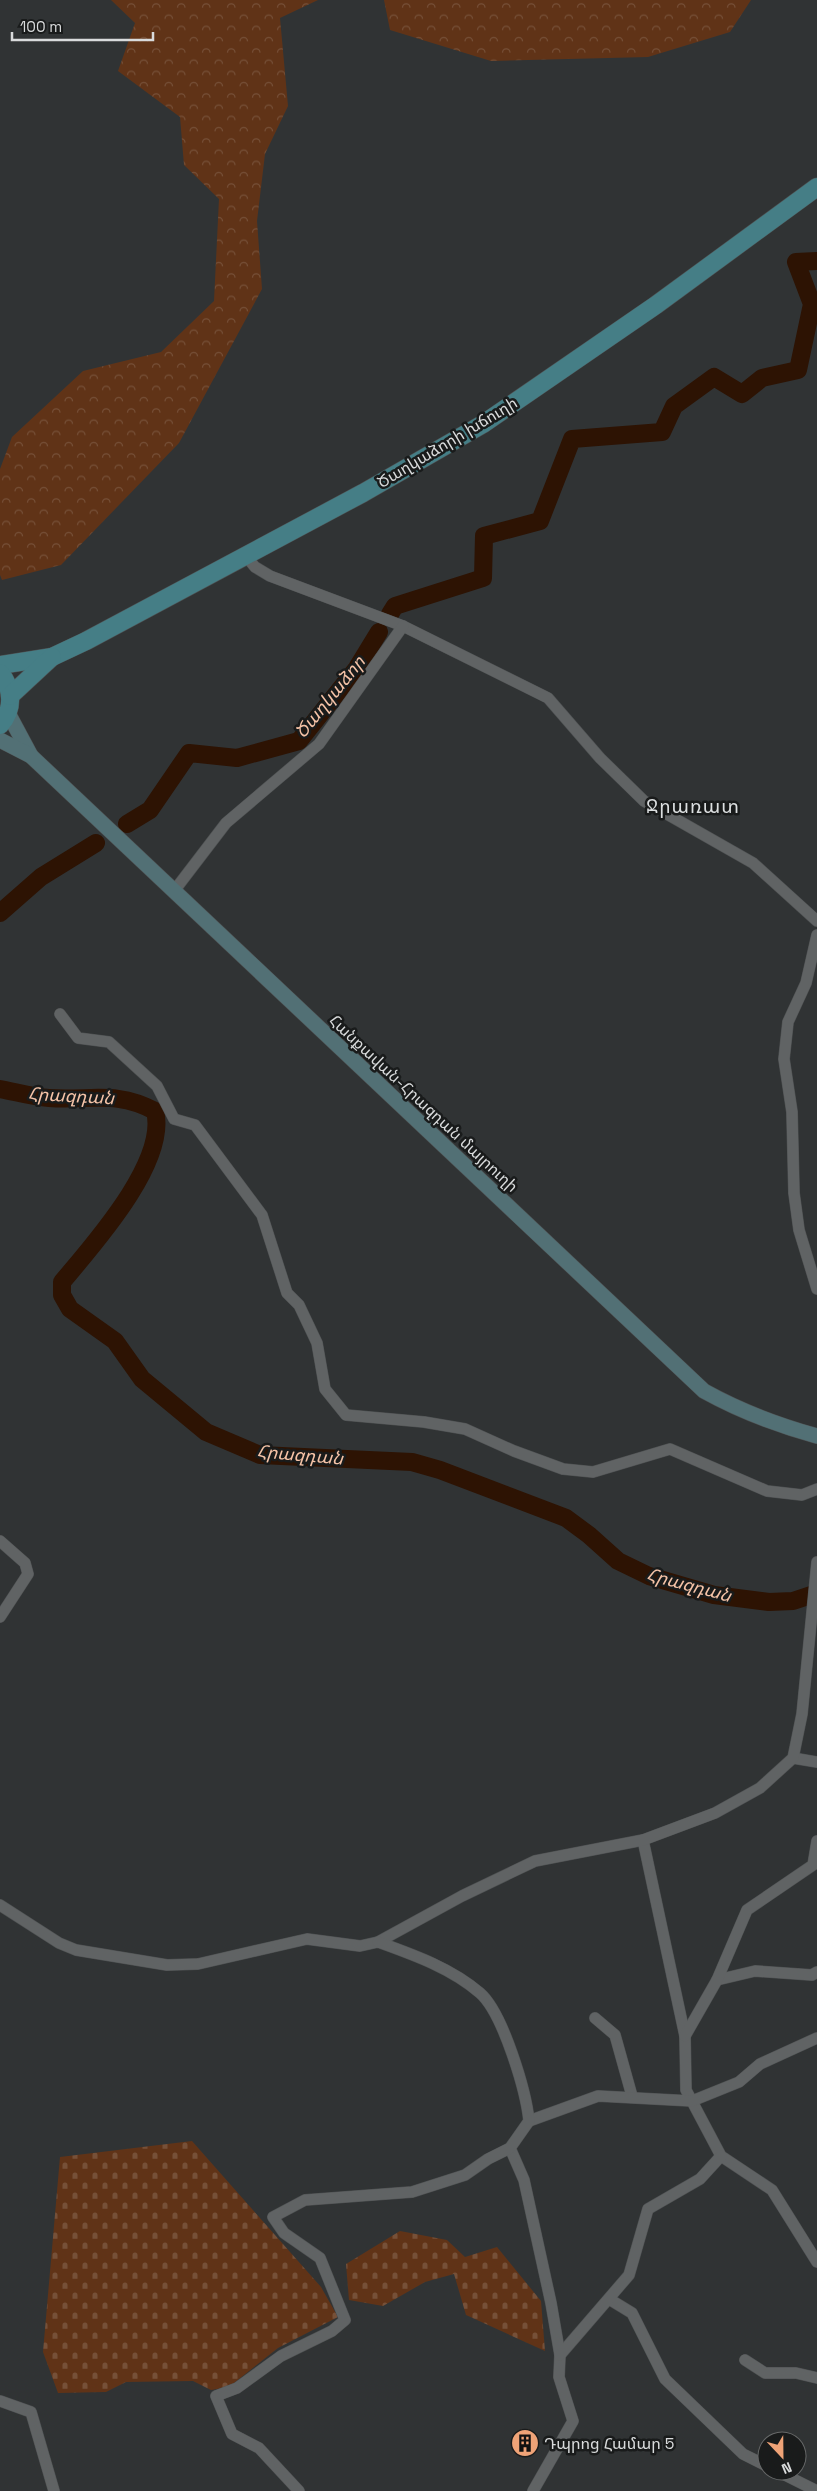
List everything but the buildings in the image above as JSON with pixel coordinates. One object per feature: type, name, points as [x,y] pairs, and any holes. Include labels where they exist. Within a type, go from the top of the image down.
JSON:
[{"type":"main road","name":"Ծաղկաձորի խճուղի","points":[[0,665],[52,657],[362,493],[483,424],[656,305],[817,187]]},
{"type":"main road","name":"Ծաղկաձորի խճուղի","points":[[6,712],[52,657]]},
{"type":"main road","points":[[0,673],[8,685],[6,712]]},
{"type":"main road","name":"Հանքավան-Հրազդան մայրուղի","points":[[6,712],[31,756]]},
{"type":"main road","name":"Հանքավան-Հրազդան մայրուղի","points":[[0,740],[31,756],[704,1390],[735,1408],[778,1426],[817,1436]]},
{"type":"street","points":[[245,555],[255,567],[270,576],[403,626],[548,698],[600,758],[644,801],[754,863],[817,921]]},
{"type":"street","points":[[174,891],[226,824],[319,744],[403,626]]},
{"type":"street","points":[[817,935],[806,983],[788,1022],[784,1059],[792,1112],[794,1193],[799,1230],[817,1289]]},
{"type":"street","points":[[60,1014],[78,1038],[109,1042],[157,1086],[174,1119],[195,1125],[262,1215],[287,1293],[299,1305],[317,1343],[325,1389],[346,1415],[465,1429],[514,1451],[563,1469],[593,1472],[670,1449],[767,1491],[802,1495],[817,1489]]},
{"type":"street","points":[[0,1541],[25,1563],[28,1574],[0,1617]]},
{"type":"street","points":[[0,1905],[59,1943],[76,1950],[167,1965],[198,1964],[307,1939],[360,1946],[378,1942],[462,1896],[535,1861],[643,1840],[715,1814],[760,1788],[793,1758],[802,1714],[817,1562]]},
{"type":"street","points":[[793,1758],[817,1762]]},
{"type":"street","points":[[643,1840],[685,2036],[686,2090],[721,2156],[772,2190],[817,2262]]},
{"type":"street","points":[[685,2036],[717,1980],[748,1910],[813,1865],[817,1841]]},
{"type":"street","points":[[378,1942],[431,1962],[482,1994],[503,2029],[522,2087],[529,2121]]},
{"type":"street","points":[[717,1980],[755,1971],[812,1975],[817,1972]]},
{"type":"street","points":[[595,2018],[615,2035],[632,2096]]},
{"type":"street","points":[[299,2491],[259,2448],[232,2434],[216,2396],[237,2388],[281,2356],[332,2331],[345,2320],[320,2258],[284,2233],[273,2217],[305,2200],[412,2192],[465,2175],[488,2159],[510,2148],[529,2121],[598,2096],[632,2096],[692,2101],[738,2082],[760,2064],[817,2038]]},
{"type":"street","points":[[510,2148],[524,2180],[560,2355],[559,2377],[573,2421],[533,2491]]},
{"type":"street","points":[[560,2355],[630,2275],[648,2208],[700,2179],[721,2156]]},
{"type":"street","points":[[609,2299],[632,2314],[665,2380],[743,2454],[757,2461]]},
{"type":"street","points":[[745,2360],[765,2373],[796,2373],[817,2378]]},
{"type":"street","points":[[0,2400],[31,2412],[54,2491]]},
{"type":"street","points":[[797,2481],[817,2491]]},
{"type":"green space","points":[[111,0],[318,0],[280,18],[288,106],[265,154],[257,221],[262,289],[179,443],[61,565],[2,580],[0,575],[0,469],[12,437],[83,371],[161,352],[214,301],[219,199],[184,165],[180,117],[118,71],[135,23]]},
{"type":"green space","points":[[384,0],[751,0],[730,32],[648,57],[491,61],[390,30]]},
{"type":"green space","points":[[192,2141],[321,2287],[338,2317],[278,2348],[229,2387],[211,2390],[193,2381],[126,2382],[106,2392],[58,2393],[43,2352],[60,2157]]},
{"type":"green space","points":[[400,2231],[447,2240],[465,2257],[497,2247],[541,2301],[545,2351],[466,2315],[454,2274],[425,2282],[383,2306],[349,2300],[346,2264]]},
{"type":"waterway","name":"Ծաղկաձոր","points":[[390,614],[395,606],[483,578],[484,536],[540,521],[572,439],[662,432],[674,406],[714,377],[742,394],[762,378],[798,370],[812,304],[796,262],[817,261]]},
{"type":"waterway","name":"Ծաղկաձոր","points":[[127,824],[150,810],[189,753],[237,758],[299,741],[357,668],[379,632]]},
{"type":"waterway","name":"Ծաղկաձոր","points":[[0,913],[41,877],[96,843]]},
{"type":"waterway","name":"Հրազդան","points":[[0,1089],[49,1098],[115,1098],[155,1111],[156,1131],[150,1154],[139,1178],[125,1202],[108,1225],[62,1282],[62,1295],[70,1309],[115,1341],[142,1379],[206,1432],[260,1455],[412,1462],[440,1470],[566,1518],[589,1535],[618,1561],[649,1576],[714,1595],[769,1602],[793,1601],[817,1593]]},
{"type":"place","name":"Դպրոց Համար 5","points":[[525,2443]]},
{"type":"district","name":"Ջրառատ","points":[[693,806]]}]
